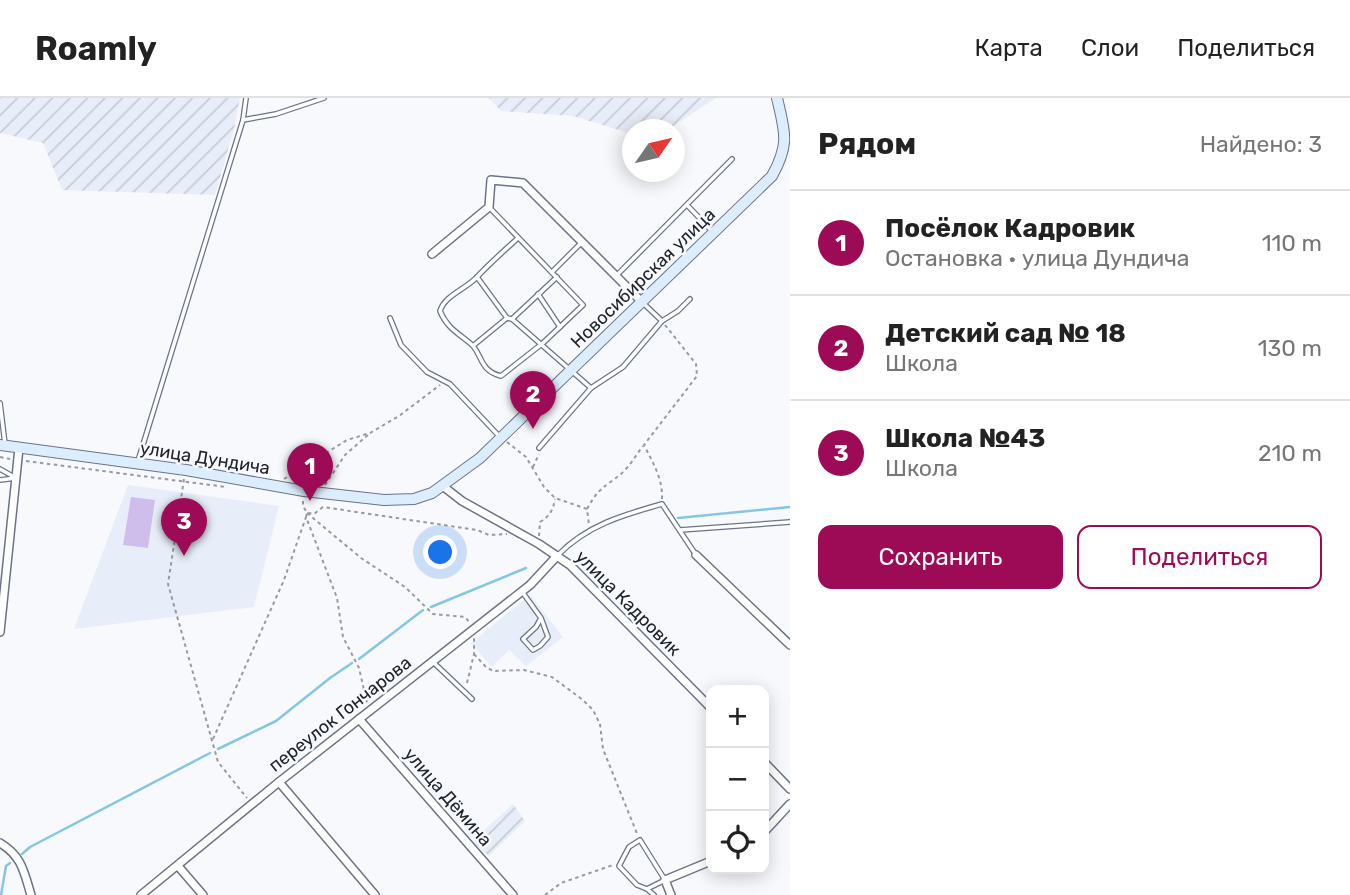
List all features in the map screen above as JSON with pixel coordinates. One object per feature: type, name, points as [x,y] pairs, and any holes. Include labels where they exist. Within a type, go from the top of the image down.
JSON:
[{"type":"main road","name":"Новосибирская улица","points":[[444,487],[501,437],[772,176],[788,138],[777,98]]},
{"type":"main road","name":"улица Дундича","points":[[3,445],[186,470],[304,491],[402,500],[422,498],[444,487]]},
{"type":"street","points":[[432,254],[489,207],[491,180],[523,183],[641,301]]},
{"type":"street","points":[[0,632],[19,448]]},
{"type":"street","name":"улица Кадровик","points":[[444,487],[462,501],[539,544],[588,581],[706,703]]},
{"type":"street","points":[[696,555],[790,645]]},
{"type":"street","name":"переулок Гончарова","points":[[141,895],[368,711],[522,592],[557,556]]},
{"type":"street","name":"улица Дёмина","points":[[359,719],[513,895]]},
{"type":"street","points":[[769,767],[788,784]]},
{"type":"street","points":[[279,782],[375,895]]},
{"type":"street","points":[[769,827],[790,804]]},
{"type":"street","points":[[0,843],[20,859],[31,895]]},
{"type":"street","points":[[671,895],[665,880],[706,862]]},
{"type":"street","points":[[178,866],[203,895]]},
{"type":"lane","points":[[137,463],[243,120],[246,98]]},
{"type":"lane","points":[[243,120],[276,114],[324,98]]},
{"type":"lane","points":[[616,276],[732,159]]},
{"type":"lane","points":[[687,205],[714,232]]},
{"type":"lane","points":[[489,207],[553,271],[583,305],[543,343],[501,376],[490,371],[481,362],[474,345],[453,330],[440,311],[445,302],[519,238]]},
{"type":"lane","points":[[553,271],[582,243]]},
{"type":"lane","points":[[474,345],[510,318],[557,276]]},
{"type":"lane","points":[[477,277],[510,318],[543,343],[591,388]]},
{"type":"lane","points":[[538,294],[560,327]]},
{"type":"lane","points":[[539,448],[591,388],[633,358],[662,321],[678,312],[690,299]]},
{"type":"lane","points":[[641,301],[662,321]]},
{"type":"lane","points":[[390,318],[401,345],[427,372],[450,384],[501,437]]},
{"type":"lane","points":[[0,403],[3,445]]},
{"type":"lane","points":[[0,469],[16,478]]},
{"type":"lane","points":[[0,480],[16,478]]},
{"type":"lane","points":[[557,556],[590,529],[618,517],[662,504],[696,555]]},
{"type":"lane","points":[[680,530],[790,522]]},
{"type":"lane","points":[[522,592],[541,618],[548,637],[533,650],[528,648],[523,639],[541,618]]},
{"type":"lane","points":[[432,661],[472,699]]},
{"type":"lane","points":[[647,889],[665,880],[640,840],[629,847],[619,866],[637,885],[654,895]]},
{"type":"path","points":[[590,529],[587,509],[595,495],[622,472],[697,376],[696,364],[662,321]]},
{"type":"path","points":[[319,492],[345,455],[370,433],[399,416],[444,381]]},
{"type":"path","points":[[281,481],[347,440],[370,433]]},
{"type":"path","points":[[501,437],[526,457],[544,487],[555,498],[587,509]]},
{"type":"path","points":[[644,446],[663,489],[662,504]]},
{"type":"path","points":[[526,457],[539,448]]},
{"type":"path","points":[[533,467],[538,459],[539,448]]},
{"type":"path","points":[[0,457],[237,488]]},
{"type":"path","points":[[186,470],[168,584],[218,762],[252,804]]},
{"type":"path","points":[[304,491],[303,506],[307,513],[361,558],[405,587],[433,614],[465,617],[475,628],[471,672],[463,690]]},
{"type":"path","points":[[539,544],[539,526],[553,510],[555,498]]},
{"type":"path","points":[[307,513],[314,514],[323,507],[477,530],[489,535],[503,536],[516,532]]},
{"type":"path","points":[[213,740],[284,580],[307,513]]},
{"type":"path","points":[[306,517],[337,598],[343,637],[359,668],[368,711]]},
{"type":"path","points":[[474,653],[493,671],[524,670],[552,677],[583,699],[593,710],[600,724],[603,749],[640,840]]},
{"type":"path","points":[[545,895],[574,877],[585,877],[612,865],[619,866]]},
{"type":"shaded area","points":[[0,98],[240,98],[215,195],[62,190],[43,143],[0,133]]},
{"type":"shaded area","points":[[489,98],[716,98],[684,119],[622,119],[622,131],[573,116],[501,111]]},
{"type":"shaded area","points":[[128,485],[279,506],[254,607],[74,629]]},
{"type":"shaded area","points":[[131,497],[155,500],[148,548],[123,545]]},
{"type":"shaded area","points":[[530,595],[563,637],[526,666],[509,650],[492,667],[471,643]]},
{"type":"shaded area","points":[[513,804],[525,821],[489,856],[472,841]]},
{"type":"waterway","points":[[678,518],[790,507]]},
{"type":"waterway","points":[[431,607],[526,568]]},
{"type":"waterway","points":[[359,659],[423,610]]},
{"type":"waterway","points":[[218,749],[276,721],[352,663]]},
{"type":"waterway","points":[[22,854],[30,847],[210,753]]},
{"type":"waterway","points":[[1,895],[6,866],[10,863]]},
{"type":"place","name":"Детский сад № 18","points":[[533,429]]},
{"type":"place","name":"Посёлок Кадровик","points":[[310,501]]},
{"type":"place","name":"Школа №43","points":[[184,556]]}]
